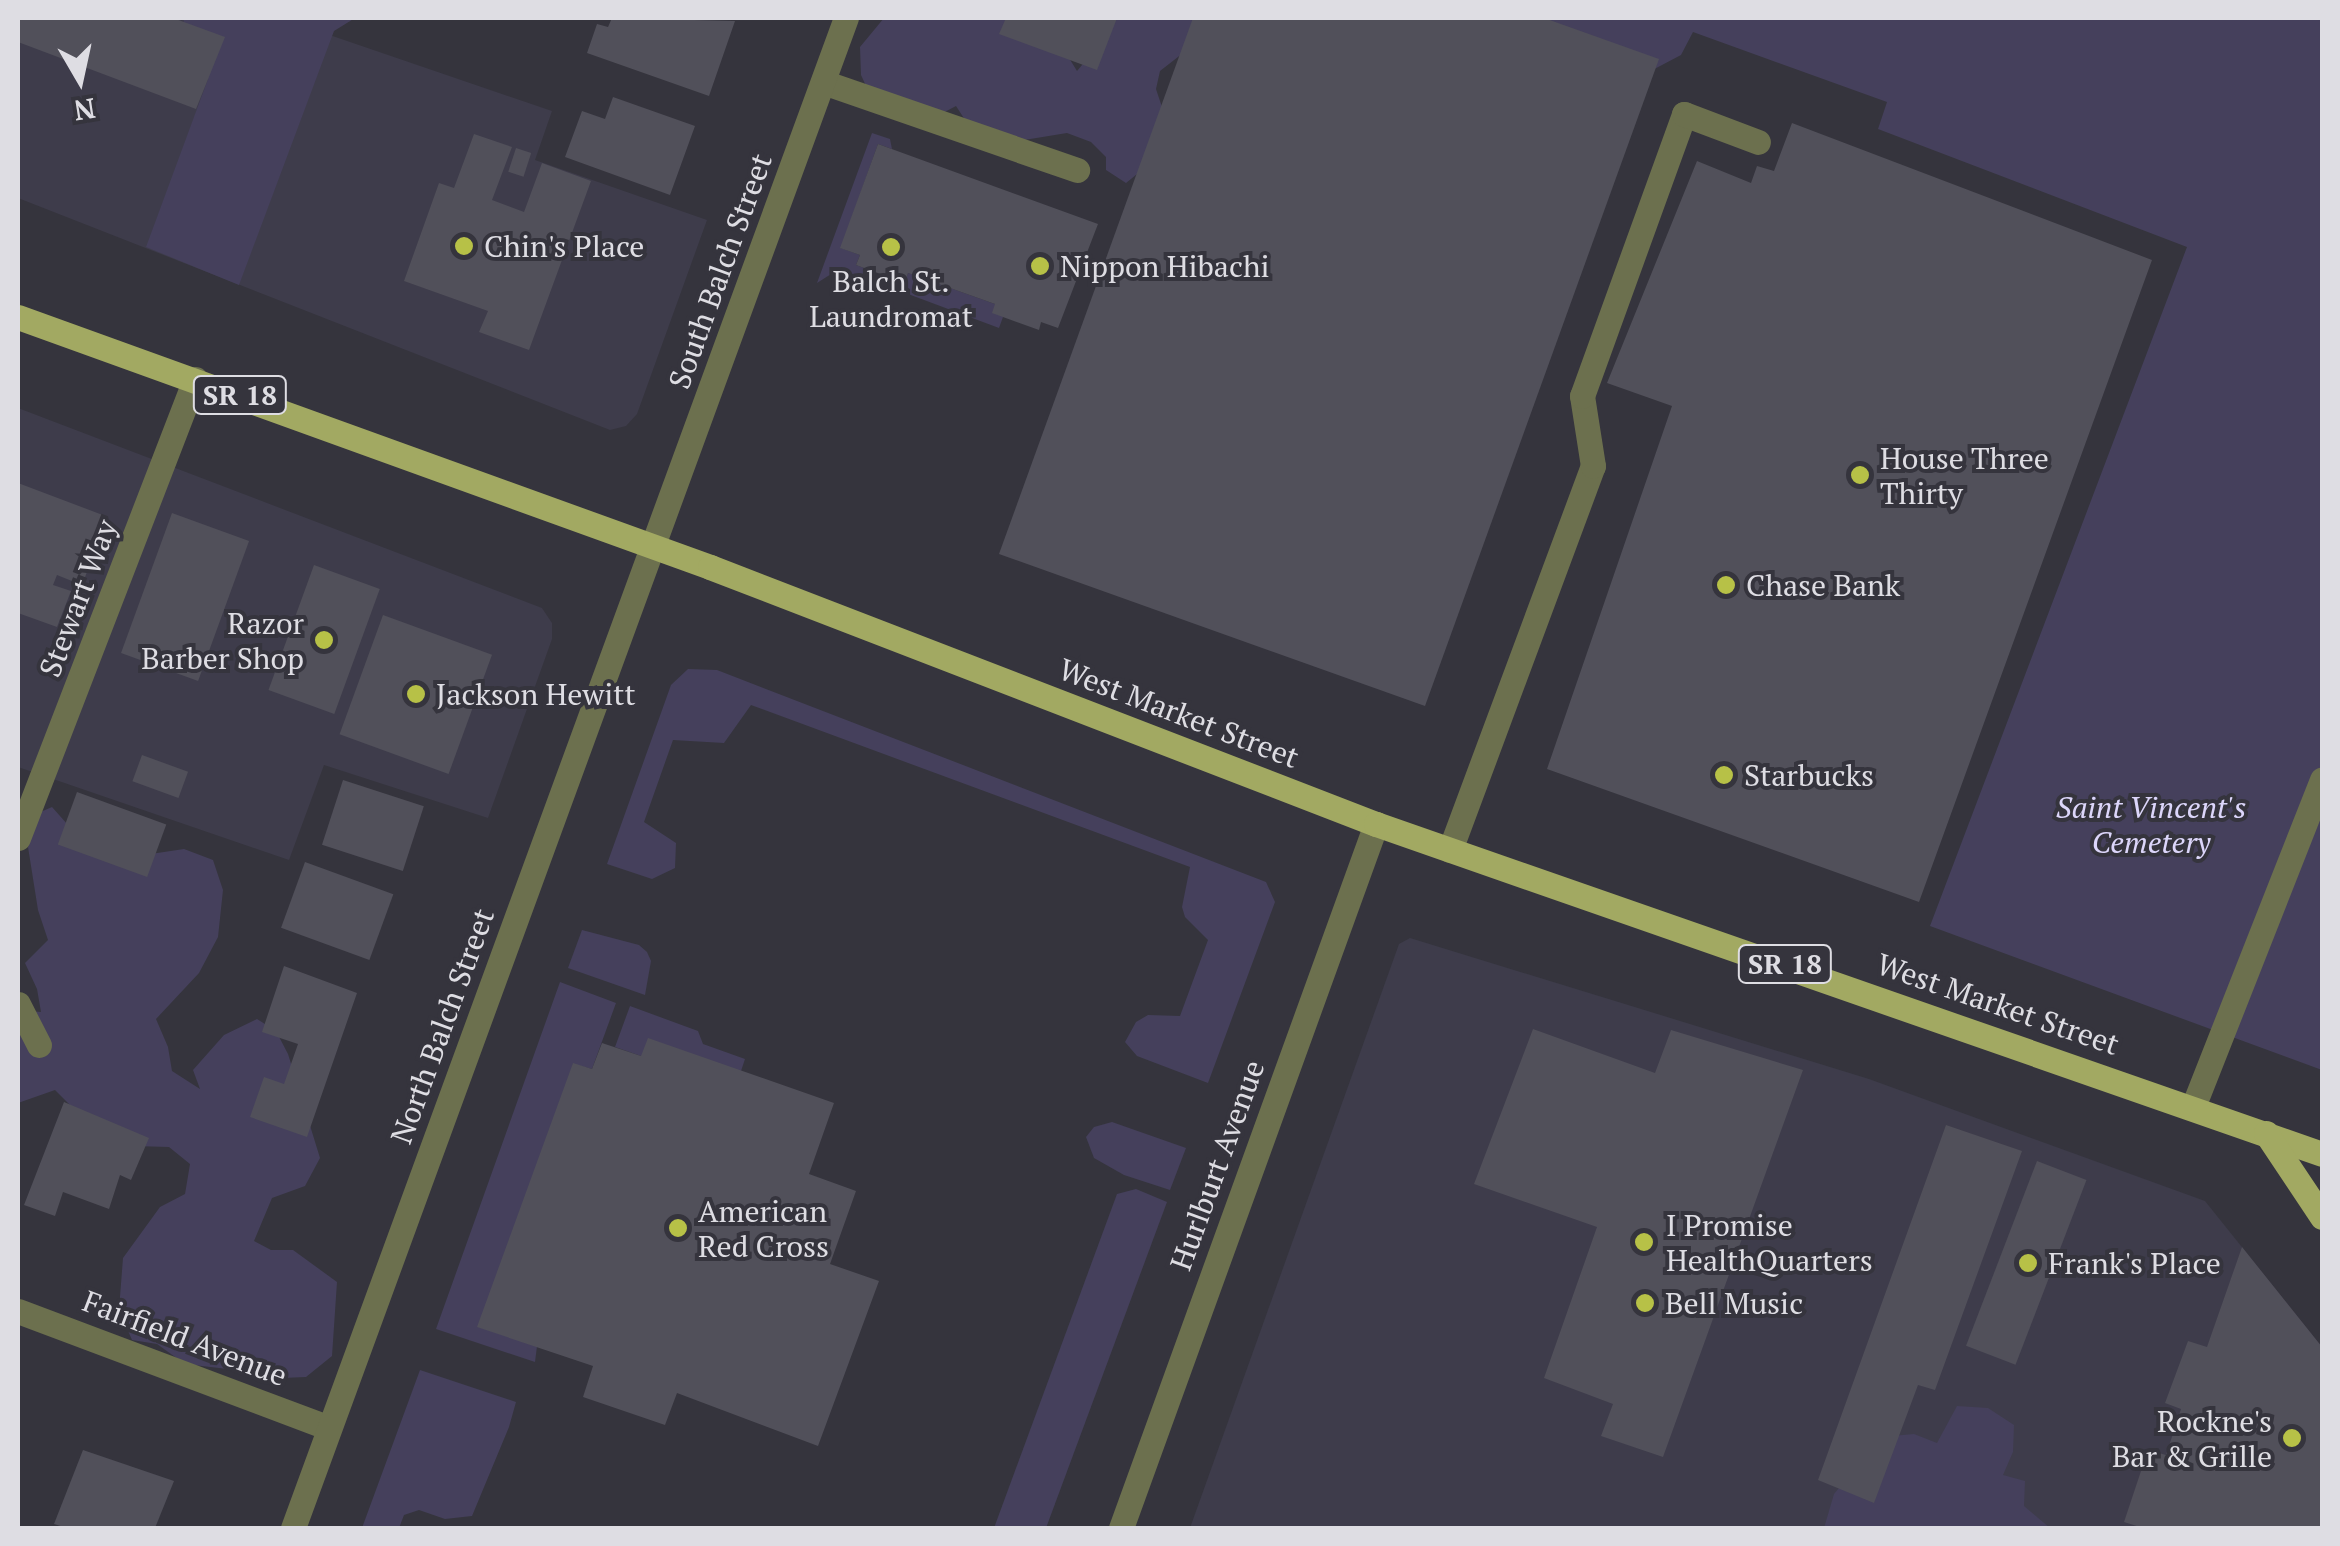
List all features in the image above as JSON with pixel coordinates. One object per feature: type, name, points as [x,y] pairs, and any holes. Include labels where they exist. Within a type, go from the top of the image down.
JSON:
[{"type":"main road","name":"West Market Street","points":[[18,317],[654,547],[1376,824],[2322,1154]]},
{"type":"main road","points":[[2266,1133],[2322,1217]]},
{"type":"street","name":"South Balch Street","points":[[654,547],[846,18]]},
{"type":"street","points":[[823,82],[1077,170]]},
{"type":"street","points":[[1450,850],[1593,466],[1582,396],[1684,114],[1758,142]]},
{"type":"street","name":"Stewart Way","points":[[18,838],[195,379]]},
{"type":"street","name":"North Balch Street","points":[[294,1528],[654,547]]},
{"type":"street","points":[[2193,1106],[2322,779]]},
{"type":"street","name":"Hurlburt Avenue","points":[[1120,1528],[1376,824]]},
{"type":"street","points":[[18,1004],[39,1045]]},
{"type":"street","name":"Fairfield Avenue","points":[[18,1311],[329,1428]]},
{"type":"shaded area","points":[[18,18],[182,18],[224,33],[280,18],[552,111],[535,160],[707,220],[637,414],[626,426],[610,430],[18,198]]},
{"type":"shaded area","points":[[18,408],[542,608],[552,623],[552,639],[488,818],[324,765],[289,860],[18,767]]},
{"type":"shaded area","points":[[1410,938],[1869,1079],[2205,1201],[2322,1347],[2322,1528],[1190,1528],[1399,944]]},
{"type":"green space","points":[[184,18],[355,18],[334,31],[239,285],[146,247],[208,79],[180,51]]},
{"type":"green space","points":[[884,18],[1015,18],[1035,23],[1066,53],[1077,71],[1098,46],[1102,18],[1228,18],[1160,71],[1156,89],[1166,119],[1147,166],[1126,183],[1106,170],[1106,157],[1091,142],[1067,133],[1018,141],[969,126],[956,106],[939,115],[878,112],[861,75],[860,47]]},
{"type":"green space","name":"Saint Vincent's Cemetery","points":[[1524,18],[2322,18],[2322,1070],[1930,926],[2187,247],[1878,129],[1887,102],[1693,32],[1681,55],[1643,75],[1533,39]]},
{"type":"green space","points":[[872,133],[890,139],[892,149],[878,144],[841,248],[860,255],[856,265],[867,269],[864,278],[839,269],[817,283]]},
{"type":"green space","points":[[908,273],[995,304],[1003,317],[999,328],[892,288],[895,279],[905,282]]},
{"type":"green space","points":[[688,669],[717,670],[1266,882],[1275,902],[1208,1083],[1137,1056],[1125,1042],[1136,1022],[1148,1015],[1180,1016],[1208,940],[1185,917],[1182,907],[1190,867],[751,705],[724,743],[673,740],[644,822],[676,843],[675,868],[652,879],[607,864],[671,685]]},
{"type":"green space","points":[[52,807],[84,843],[144,855],[184,849],[213,860],[223,890],[218,937],[199,973],[156,1019],[168,1047],[172,1071],[200,1089],[193,1070],[224,1035],[257,1019],[276,1031],[288,1054],[320,1158],[305,1186],[272,1198],[254,1241],[271,1250],[293,1250],[337,1282],[332,1356],[306,1377],[258,1379],[236,1370],[185,1364],[157,1344],[132,1340],[119,1310],[123,1258],[160,1207],[185,1194],[190,1164],[169,1147],[134,1146],[94,1129],[55,1090],[18,1103],[18,1010],[41,1012],[37,989],[25,963],[48,940],[38,910],[28,847],[36,814]]},
{"type":"green space","points":[[582,930],[639,945],[647,952],[651,961],[645,995],[568,968]]},
{"type":"green space","points":[[560,982],[616,1003],[592,1069],[573,1064],[535,1362],[436,1329]]},
{"type":"green space","points":[[630,1006],[698,1031],[703,1044],[745,1059],[741,1071],[641,1056],[615,1047]]},
{"type":"green space","points":[[1112,1122],[1186,1148],[1170,1190],[1124,1175],[1094,1158],[1086,1137],[1094,1127]]},
{"type":"green space","points":[[1136,1189],[1167,1202],[1046,1528],[994,1528],[1117,1194]]},
{"type":"green space","points":[[420,1370],[516,1402],[509,1427],[472,1516],[445,1519],[419,1510],[404,1515],[399,1528],[362,1528]]},
{"type":"green space","points":[[1957,1406],[1988,1408],[2014,1425],[2013,1452],[2003,1475],[2025,1481],[2024,1506],[2050,1528],[1824,1528],[1834,1494],[1881,1437],[1914,1434],[1937,1443]]},
{"type":"building","points":[[18,18],[173,18],[225,37],[196,109],[18,42]]},
{"type":"building","points":[[612,18],[735,21],[709,96],[587,53],[597,24],[608,27]]},
{"type":"building","points":[[1006,18],[1117,18],[1097,70],[999,34]]},
{"type":"building","points":[[1193,18],[1544,18],[1659,59],[1425,706],[999,554]]},
{"type":"building","points":[[613,97],[695,126],[670,195],[565,157],[582,111],[605,119]]},
{"type":"building","name":"House Three Thirty","points":[[1792,123],[2152,260],[1919,902],[1547,769],[1672,406],[1607,383],[1697,161],[1751,183],[1757,166],[1774,171]]},
{"type":"building","points":[[474,134],[512,147],[492,200],[524,212],[542,163],[591,181],[529,350],[479,332],[488,311],[404,281],[439,183],[454,188]]},
{"type":"building","points":[[878,144],[1098,224],[1058,328],[1041,322],[1039,330],[992,313],[995,304],[908,273],[905,283],[856,265],[860,255],[840,248]]},
{"type":"building","points":[[516,148],[531,153],[523,177],[508,172]]},
{"type":"building","points":[[18,483],[108,517],[82,585],[57,575],[53,585],[71,591],[57,627],[18,613]]},
{"type":"building","points":[[172,513],[249,541],[198,681],[121,653]]},
{"type":"building","name":"Razor Barber Shop","points":[[314,565],[380,589],[334,714],[269,690]]},
{"type":"building","name":"Jackson Hewitt","points":[[383,615],[492,655],[449,774],[340,734]]},
{"type":"building","points":[[142,755],[188,772],[178,798],[132,781]]},
{"type":"building","points":[[343,780],[424,806],[403,871],[322,845]]},
{"type":"building","points":[[77,792],[166,824],[147,877],[58,845]]},
{"type":"building","points":[[305,862],[393,894],[369,960],[281,928]]},
{"type":"building","points":[[284,966],[357,993],[307,1137],[250,1117],[264,1077],[284,1084],[298,1044],[262,1032]]},
{"type":"building","name":"Bell Music","points":[[1533,1029],[1655,1073],[1671,1030],[1803,1070],[1663,1457],[1601,1436],[1613,1404],[1544,1378],[1597,1227],[1474,1184]]},
{"type":"building","name":"American Red Cross","points":[[648,1038],[834,1103],[809,1174],[856,1191],[830,1264],[879,1281],[818,1446],[677,1393],[665,1425],[583,1397],[593,1366],[477,1327],[573,1063],[592,1069],[602,1043],[641,1056]]},
{"type":"building","points":[[64,1102],[149,1138],[131,1180],[120,1175],[109,1209],[63,1192],[55,1216],[24,1205]]},
{"type":"building","points":[[1946,1125],[2022,1151],[1935,1390],[1918,1385],[1874,1503],[1818,1480]]},
{"type":"building","name":"Frank's Place","points":[[2037,1161],[2086,1180],[2016,1365],[1966,1346]]},
{"type":"building","points":[[2242,1247],[2322,1347],[2322,1528],[2143,1528],[2124,1522],[2148,1450],[2166,1455],[2181,1409],[2165,1403],[2188,1341],[2207,1347]]},
{"type":"building","points":[[83,1450],[174,1481],[155,1528],[67,1528],[54,1524]]},
{"type":"place","name":"Chin's Place","points":[[464,246]]},
{"type":"place","name":"Balch St. Laundromat","points":[[891,247]]},
{"type":"place","name":"Nippon Hibachi","points":[[1040,266]]},
{"type":"place","name":"House Three Thirty","points":[[1860,475]]},
{"type":"place","name":"Chase Bank","points":[[1726,585]]},
{"type":"place","name":"Razor Barber Shop","points":[[324,640]]},
{"type":"place","name":"Jackson Hewitt","points":[[416,694]]},
{"type":"place","name":"Starbucks","points":[[1724,775]]},
{"type":"place","name":"American Red Cross","points":[[678,1228]]},
{"type":"place","name":"I Promise HealthQuarters","points":[[1644,1242]]},
{"type":"place","name":"Frank's Place","points":[[2028,1263]]},
{"type":"place","name":"Bell Music","points":[[1645,1303]]},
{"type":"place","name":"Rockne's Bar & Grille","points":[[2292,1438]]}]
